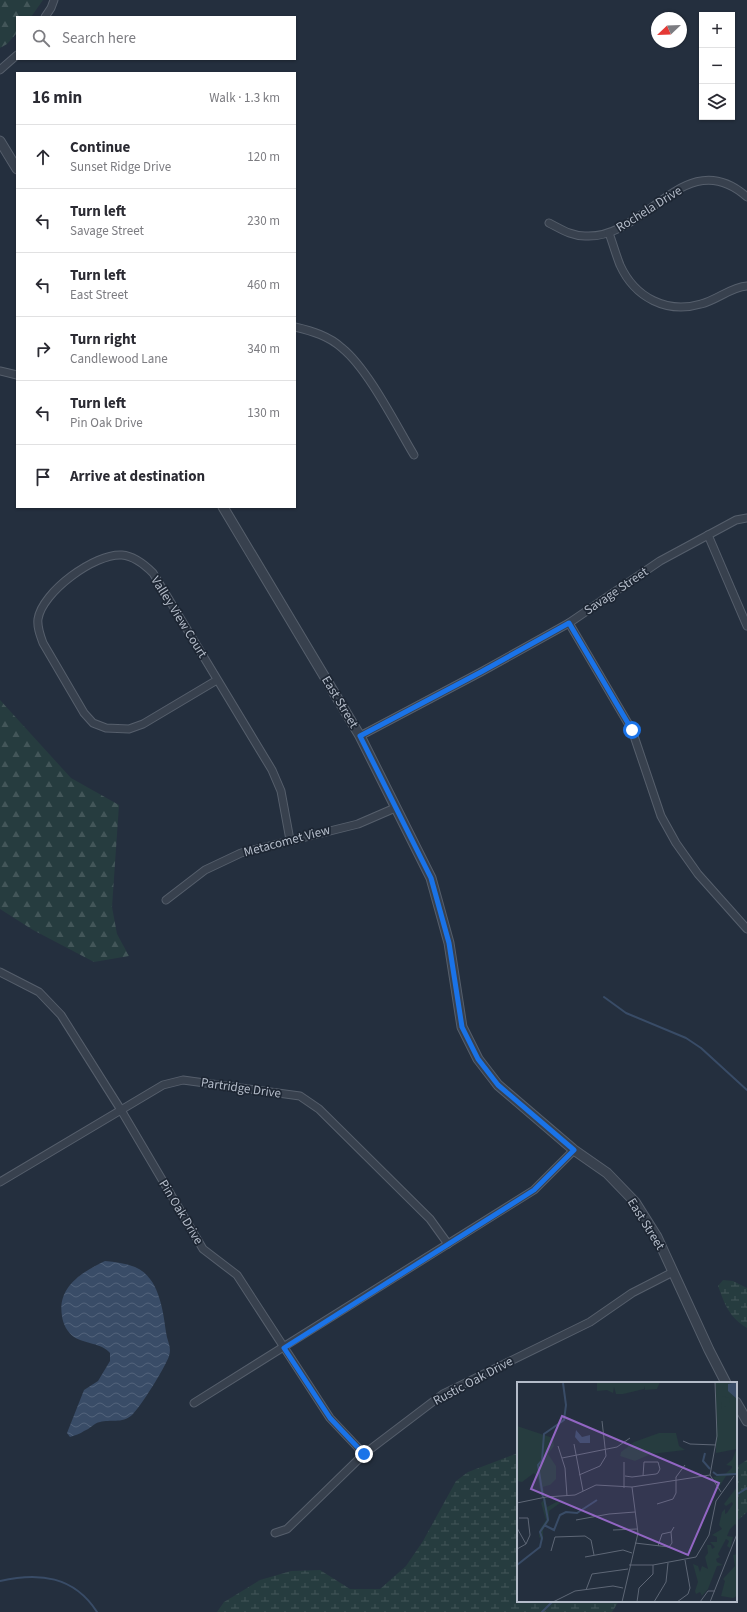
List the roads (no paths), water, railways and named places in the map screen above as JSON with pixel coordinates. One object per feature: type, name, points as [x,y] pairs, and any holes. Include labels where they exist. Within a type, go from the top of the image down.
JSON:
[{"type":"street","points":[[46,16],[54,0]]},
{"type":"street","points":[[0,70],[16,56]]},
{"type":"street","points":[[0,141],[16,167]]},
{"type":"street","name":"Rochela Drive","points":[[548,223],[576,236],[587,237],[610,233],[674,192],[698,181],[712,179],[739,190],[747,197]]},
{"type":"street","points":[[610,233],[620,265],[629,281],[640,293],[656,303],[683,308],[702,304],[747,286]]},
{"type":"street","points":[[296,327],[314,331],[342,348],[364,373],[414,455]]},
{"type":"street","points":[[0,371],[16,375]]},
{"type":"street","name":"East Street","points":[[224,508],[360,736],[431,878],[449,943],[462,1027],[478,1059],[498,1085],[574,1150],[607,1173],[635,1202],[657,1237],[709,1350],[725,1382]]},
{"type":"street","name":"Savage Street","points":[[360,736],[481,672],[569,623],[660,561],[736,520],[747,518]]},
{"type":"street","points":[[708,535],[747,626]]},
{"type":"street","name":"Valley View Court","points":[[218,680],[142,724],[128,729],[106,728],[93,722],[84,713],[43,643],[39,632],[38,619],[41,607],[49,594],[94,562],[111,556],[122,555],[145,565],[153,573],[218,680],[278,781],[290,840]]},
{"type":"street","points":[[569,623],[632,730],[661,816],[676,843],[698,874],[747,929]]},
{"type":"street","name":"Metacomet View","points":[[166,900],[205,870],[241,853],[358,824],[395,808]]},
{"type":"street","name":"Pin Oak Drive","points":[[0,972],[38,992],[61,1015],[121,1110],[203,1249],[238,1275],[330,1418],[364,1454]]},
{"type":"street","name":"Partridge Drive","points":[[0,1182],[163,1085],[183,1080],[300,1096],[319,1109],[430,1219],[448,1244]]},
{"type":"street","points":[[194,1403],[534,1190],[574,1150]]},
{"type":"street","name":"Rustic Oak Drive","points":[[275,1532],[287,1529],[364,1454],[443,1394],[590,1322],[632,1293],[673,1272]]},
{"type":"street","points":[[737,1404],[747,1421]]},
{"type":"water","points":[[105,1261],[135,1267],[150,1278],[155,1286],[161,1304],[170,1353],[152,1387],[132,1415],[128,1418],[120,1420],[98,1423],[81,1433],[70,1437],[67,1433],[84,1390],[98,1381],[110,1361],[110,1353],[103,1347],[74,1337],[67,1330],[63,1322],[61,1306],[67,1289],[73,1282],[88,1270]]},
{"type":"waterway","points":[[604,997],[626,1013],[686,1038],[701,1048],[747,1090]]},
{"type":"waterway","points":[[737,1494],[747,1488]]},
{"type":"waterway","points":[[0,1581],[28,1577],[42,1577],[54,1580],[66,1584],[78,1591],[88,1600],[97,1612]]},
{"type":"waterway","points":[[542,1612],[552,1602]]}]
